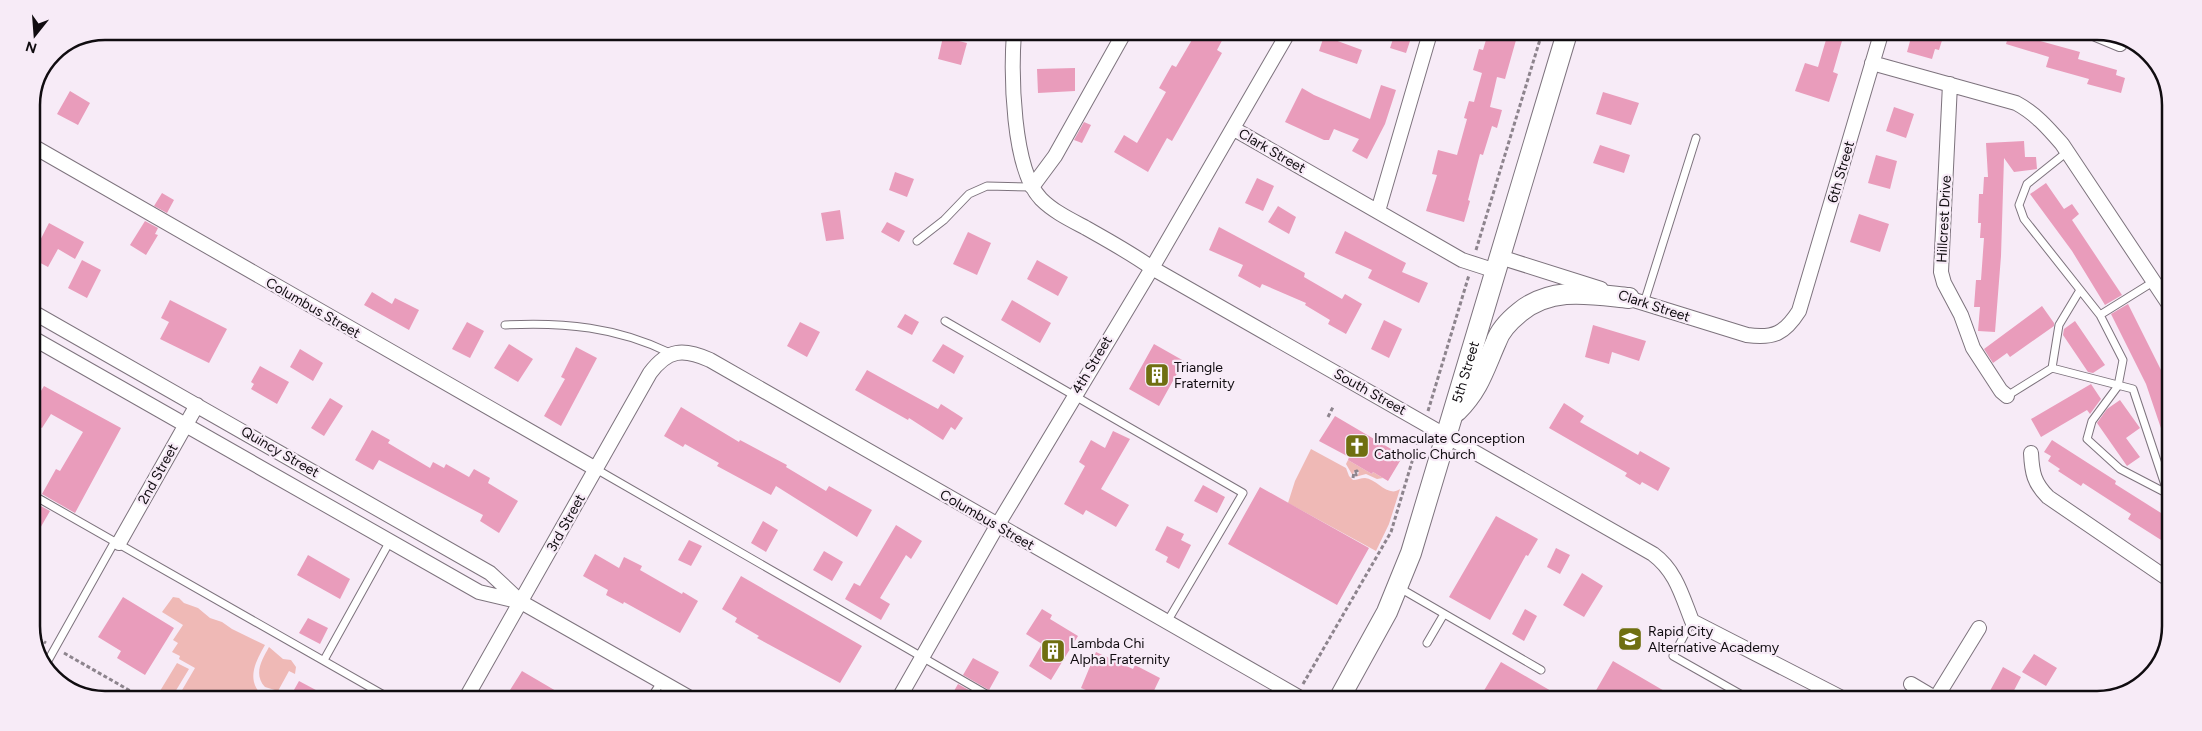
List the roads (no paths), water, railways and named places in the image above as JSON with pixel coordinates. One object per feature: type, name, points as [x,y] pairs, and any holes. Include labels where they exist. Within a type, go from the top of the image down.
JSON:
[{"type":"main road","name":"5th Street","points":[[1343,691],[1387,612],[1398,587],[1448,435],[1565,40]]},
{"type":"main road","points":[[1454,414],[1470,398],[1479,384],[1497,339],[1511,320],[1524,308],[1540,299],[1557,294],[1578,292],[1636,300]]},
{"type":"street","points":[[1013,40],[1012,58],[1014,102],[1021,151],[1032,187]]},
{"type":"street","points":[[1032,187],[1055,156],[1120,40]]},
{"type":"street","name":"4th Street","points":[[903,691],[1074,394],[1152,268],[1284,40]]},
{"type":"street","points":[[1378,211],[1428,40]]},
{"type":"street","name":"6th Street","points":[[1799,311],[1880,40]]},
{"type":"street","points":[[1872,63],[2016,103],[2028,110],[2042,122],[2067,152],[2162,295]]},
{"type":"street","name":"Hillcrest Drive","points":[[1950,84],[1941,272],[1944,283],[1961,315],[1973,348],[2001,391],[2007,396]]},
{"type":"street","name":"Clark Street","points":[[1234,129],[1462,260],[1472,263],[1498,264],[1636,300],[1747,335],[1761,337],[1773,335],[1786,328],[1799,311]]},
{"type":"street","name":"Columbus Street","points":[[40,151],[596,469]]},
{"type":"street","name":"South Street","points":[[1032,187],[1042,200],[1058,212],[1131,253],[1152,268],[1448,435],[1665,563],[1673,576],[1692,621]]},
{"type":"street","name":"Quincy Street","points":[[40,316],[490,573],[521,602],[677,691]]},
{"type":"street","name":"Quincy Street","points":[[40,341],[479,592],[521,602]]},
{"type":"street","name":"Columbus Street","points":[[670,353],[686,353],[710,360],[997,526],[1288,691]]},
{"type":"street","name":"3rd Street","points":[[470,691],[650,373],[662,358],[670,353]]},
{"type":"street","name":"2nd Street","points":[[117,542],[197,405]]},
{"type":"street","points":[[2032,453],[2034,479],[2038,487],[2048,497],[2162,575]]},
{"type":"street","points":[[1692,621],[1819,691]]},
{"type":"street","points":[[1942,691],[1979,628]]},
{"type":"street","points":[[1911,684],[1923,691]]},
{"type":"lane","points":[[1636,300],[1696,138]]},
{"type":"lane","points":[[2067,152],[2027,184],[2019,205],[2024,219],[2100,315],[2122,360],[2118,386],[2092,421],[2087,438],[2120,469],[2162,491]]},
{"type":"lane","points":[[917,241],[944,220],[969,194],[987,186],[1032,187]]},
{"type":"lane","points":[[2100,315],[2153,282]]},
{"type":"lane","points":[[2052,368],[2059,325],[2080,290]]},
{"type":"lane","points":[[945,321],[1243,493],[1167,622]]},
{"type":"lane","points":[[505,324],[564,324],[594,327],[640,340],[670,353]]},
{"type":"lane","points":[[2007,396],[2052,368],[2133,390],[2162,476]]},
{"type":"lane","points":[[596,469],[982,691]]},
{"type":"lane","points":[[40,499],[377,691]]},
{"type":"lane","points":[[49,658],[117,542]]},
{"type":"lane","points":[[324,660],[390,542]]},
{"type":"lane","points":[[1398,587],[1540,670]]},
{"type":"lane","points":[[1427,643],[1444,614]]},
{"type":"lane","points":[[1692,621],[1673,656],[1734,691]]},
{"type":"lane","points":[[656,691],[661,682]]},
{"type":"place","name":"Triangle Fraternity","points":[[1157,375]]},
{"type":"place","name":"Immaculate Conception Catholic Church","points":[[1357,446]]},
{"type":"place","name":"Rapid City Alternative Academy","points":[[1630,639]]},
{"type":"place","name":"Lambda Chi Alpha Fraternity","points":[[1053,651]]}]
